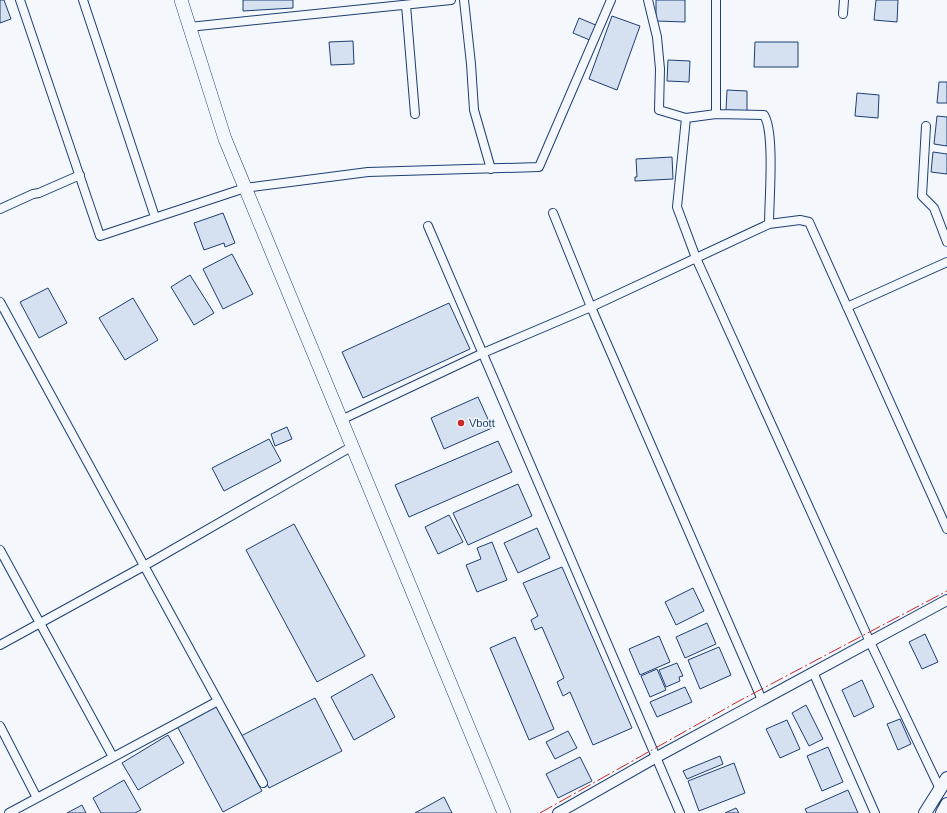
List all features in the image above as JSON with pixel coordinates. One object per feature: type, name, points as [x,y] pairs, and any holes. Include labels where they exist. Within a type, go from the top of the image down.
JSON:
[{"type":"highway","points":[[181,0],[225,140],[504,813]]},
{"type":"main road","points":[[925,813],[947,778]]},
{"type":"main road","points":[[942,813],[947,804]]},
{"type":"street","points":[[20,0],[100,236],[245,188],[368,172],[539,167],[611,0]]},
{"type":"street","points":[[83,0],[155,218]]},
{"type":"street","points":[[189,27],[452,0]]},
{"type":"street","points":[[464,0],[474,110],[491,169]]},
{"type":"street","points":[[648,0],[657,37],[660,69],[659,110],[686,118],[716,114],[764,115],[768,120],[770,144],[769,224]]},
{"type":"street","points":[[716,0],[716,114]]},
{"type":"street","points":[[843,14],[844,0]]},
{"type":"street","points":[[406,5],[415,114]]},
{"type":"street","points":[[686,118],[677,207],[696,258],[870,642],[940,789]]},
{"type":"street","points":[[926,126],[922,196],[934,208],[947,242]]},
{"type":"street","points":[[0,209],[80,175]]},
{"type":"street","points":[[553,212],[591,307],[762,700]]},
{"type":"street","points":[[341,420],[483,353],[591,307],[769,224],[800,220],[809,222],[947,529]]},
{"type":"street","points":[[428,226],[680,813]]},
{"type":"street","points":[[847,307],[947,262]]},
{"type":"street","points":[[0,302],[263,783]]},
{"type":"street","points":[[0,645],[144,566],[351,447]]},
{"type":"street","points":[[0,550],[113,757]]},
{"type":"street","points":[[558,813],[947,600]]},
{"type":"street","points":[[814,672],[875,813]]},
{"type":"street","points":[[9,813],[218,701]]},
{"type":"street","points":[[0,726],[38,798]]},
{"type":"building","points":[[0,0],[4,0],[11,19],[0,23]]},
{"type":"building","points":[[243,0],[293,0],[293,8],[243,11]]},
{"type":"building","points":[[656,0],[685,0],[685,22],[656,21]]},
{"type":"building","points":[[876,0],[898,0],[897,22],[874,20]]},
{"type":"building","points":[[612,16],[640,26],[617,90],[589,79]]},
{"type":"building","points":[[579,18],[598,26],[592,41],[573,33]]},
{"type":"building","points":[[353,41],[354,64],[331,65],[329,42]]},
{"type":"building","points":[[755,42],[798,42],[798,67],[754,67]]},
{"type":"building","points":[[668,60],[690,61],[689,82],[667,81]]},
{"type":"building","points":[[939,82],[947,82],[947,103],[937,103]]},
{"type":"building","points":[[727,90],[747,91],[747,112],[726,111]]},
{"type":"building","points":[[857,93],[879,95],[878,118],[855,116]]},
{"type":"building","points":[[937,116],[947,117],[947,146],[934,144]]},
{"type":"building","points":[[933,152],[947,154],[947,174],[931,172]]},
{"type":"building","points":[[672,157],[673,179],[635,181],[635,177],[637,177],[636,159]]},
{"type":"building","points":[[223,213],[235,243],[225,247],[224,243],[204,250],[194,223]]},
{"type":"building","points":[[232,254],[253,294],[223,309],[203,269]]},
{"type":"building","points":[[190,275],[214,313],[194,325],[171,287]]},
{"type":"building","points":[[48,288],[67,323],[39,338],[20,302]]},
{"type":"building","points":[[133,298],[158,340],[125,360],[99,318]]},
{"type":"building","points":[[449,303],[470,349],[363,398],[342,352]]},
{"type":"building","name":"Vbott","points":[[478,397],[492,428],[444,449],[431,418]]},
{"type":"building","points":[[287,427],[292,439],[275,446],[271,434]]},
{"type":"building","points":[[269,439],[281,461],[224,491],[212,468]]},
{"type":"building","points":[[498,441],[512,472],[409,517],[395,485]]},
{"type":"building","points":[[518,484],[532,516],[468,545],[453,513]]},
{"type":"building","points":[[449,515],[463,542],[438,554],[425,527]]},
{"type":"building","points":[[294,524],[365,656],[317,682],[246,550]]},
{"type":"building","points":[[537,528],[550,558],[518,573],[504,543]]},
{"type":"building","points":[[492,542],[507,580],[477,592],[466,565],[481,559],[477,548]]},
{"type":"building","points":[[562,567],[632,728],[593,745],[570,692],[563,696],[557,682],[564,678],[542,627],[535,630],[531,620],[538,616],[523,583]]},
{"type":"building","points":[[693,588],[704,611],[676,625],[665,602]]},
{"type":"building","points":[[707,623],[716,644],[685,658],[676,637]]},
{"type":"building","points":[[925,634],[938,662],[922,669],[909,642]]},
{"type":"building","points":[[659,636],[670,662],[640,675],[629,649]]},
{"type":"building","points":[[515,637],[554,729],[529,740],[490,648]]},
{"type":"building","points":[[719,647],[731,675],[700,689],[688,660]]},
{"type":"building","points":[[677,663],[683,676],[679,677],[680,681],[666,687],[659,670]]},
{"type":"building","points":[[657,669],[666,690],[650,697],[641,676]]},
{"type":"building","points":[[372,674],[395,717],[354,740],[331,697]]},
{"type":"building","points":[[862,680],[874,707],[854,717],[842,690]]},
{"type":"building","points":[[685,687],[692,702],[657,717],[650,702]]},
{"type":"building","points":[[315,698],[342,751],[269,788],[241,736]]},
{"type":"building","points":[[216,705],[262,791],[223,812],[177,726]]},
{"type":"building","points":[[806,705],[823,739],[809,746],[792,713]]},
{"type":"building","points":[[900,719],[911,744],[898,750],[887,724]]},
{"type":"building","points":[[787,720],[800,749],[780,758],[766,729]]},
{"type":"building","points":[[568,731],[577,748],[555,759],[546,742]]},
{"type":"building","points":[[168,735],[184,763],[138,790],[122,763]]},
{"type":"building","points":[[828,747],[843,782],[822,791],[807,756]]},
{"type":"building","points":[[720,756],[723,764],[687,779],[683,771]]},
{"type":"building","points":[[580,757],[592,781],[558,798],[546,774]]},
{"type":"building","points":[[734,763],[745,793],[699,811],[688,781]]},
{"type":"building","points":[[124,780],[141,810],[135,813],[101,813],[93,798]]},
{"type":"building","points":[[848,790],[858,813],[807,813],[805,809]]},
{"type":"building","points":[[444,797],[452,813],[415,813]]},
{"type":"building","points":[[82,805],[86,813],[67,813]]},
{"type":"building","points":[[736,808],[739,813],[725,813]]},
{"type":"power","points":[[540,813],[739,701],[947,591]]},
{"type":"place","name":"Vbott","points":[[461,423]]}]
